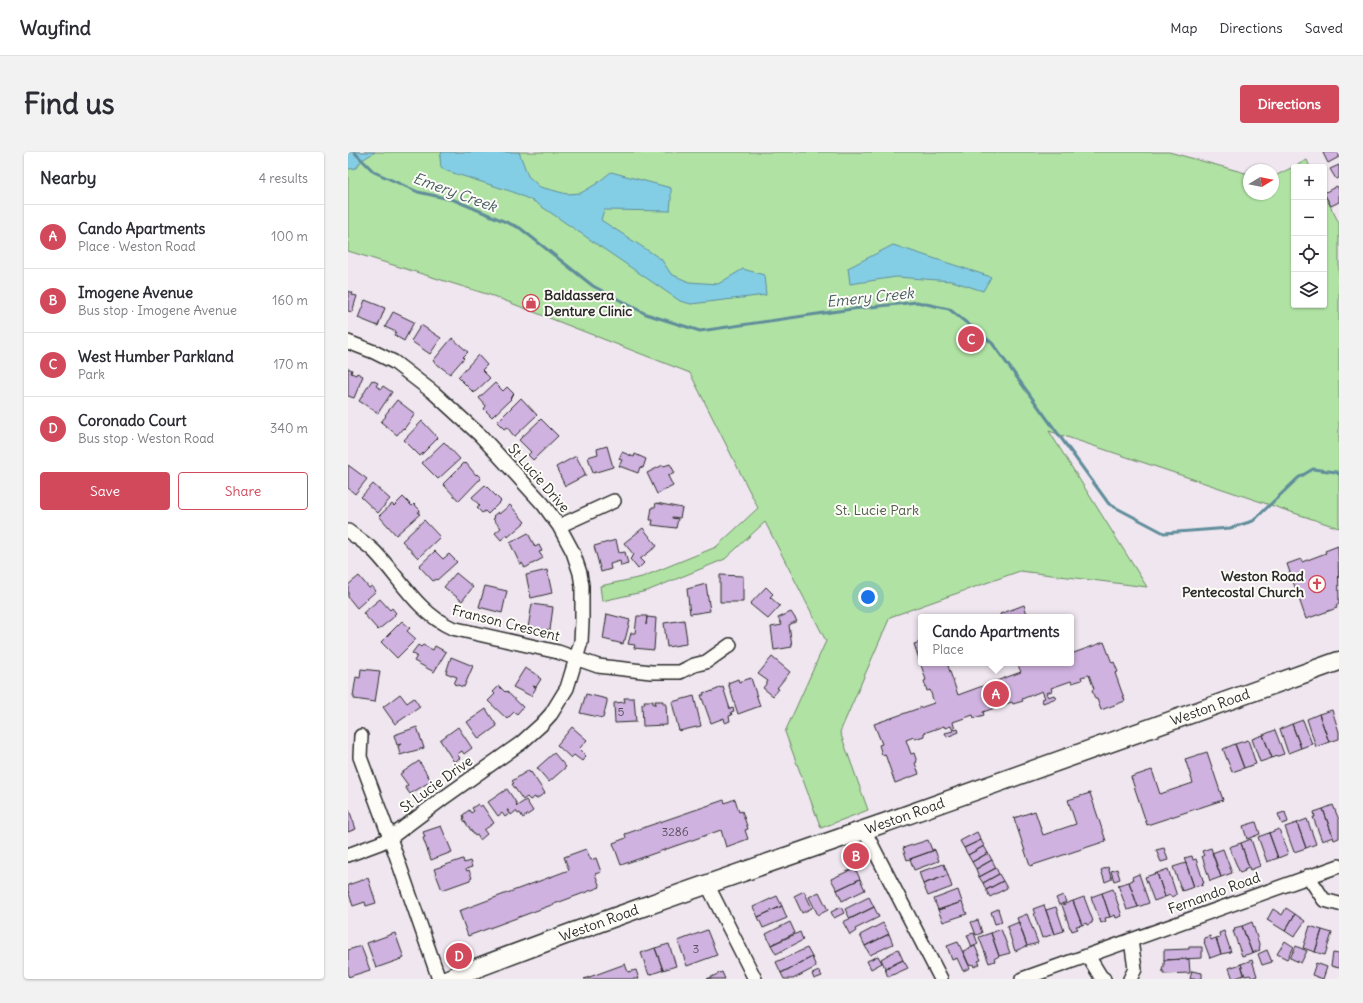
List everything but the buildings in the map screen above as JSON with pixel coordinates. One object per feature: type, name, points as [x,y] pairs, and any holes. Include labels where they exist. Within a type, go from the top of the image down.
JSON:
[{"type":"main road","name":"Weston Road","points":[[448,979],[501,958],[707,884],[864,830],[1339,661]]},
{"type":"street","name":"St Lucie Drive","points":[[348,342],[394,362],[434,393],[481,436],[543,504],[559,526],[573,552],[582,586],[581,642],[567,688],[551,714],[521,743],[390,838],[348,855]]},
{"type":"street","points":[[559,526],[614,501]]},
{"type":"street","name":"Franson Crescent","points":[[348,531],[375,552],[423,608],[442,623],[452,628],[558,652],[598,666],[651,672],[680,672],[694,665],[706,662],[730,645]]},
{"type":"street","points":[[361,736],[360,757],[439,979]]},
{"type":"street","points":[[864,830],[941,979]]},
{"type":"street","name":"Fernando Road","points":[[1022,979],[1339,866]]},
{"type":"street","points":[[1308,876],[1324,900],[1339,904]]},
{"type":"street","points":[[707,884],[755,979]]},
{"type":"street","points":[[1130,979],[1135,969],[1131,940]]},
{"type":"street","points":[[1088,956],[1101,977],[1104,979]]},
{"type":"green space","name":"St. Lucie Park","points":[[348,152],[1169,152],[1243,172],[1243,200],[1279,200],[1279,174],[1291,168],[1291,308],[1327,308],[1327,200],[1339,223],[1339,528],[1049,431],[1147,587],[1020,571],[890,617],[840,732],[868,810],[821,828],[785,732],[826,641],[765,522],[725,559],[647,591],[602,601],[600,586],[642,577],[716,547],[758,508],[690,373],[493,296],[348,251]]},
{"type":"green space","points":[[1307,160],[1309,164],[1299,164]]},
{"type":"water","points":[[348,152],[375,152],[362,160],[356,168],[348,169]]},
{"type":"water","points":[[442,152],[519,152],[528,176],[540,187],[567,194],[581,193],[596,184],[611,172],[671,188],[670,211],[604,210],[601,220],[661,259],[671,274],[689,282],[718,284],[743,269],[764,275],[766,295],[691,304],[680,301],[535,202],[513,192],[441,168],[440,157]]},
{"type":"water","points":[[893,245],[991,277],[983,291],[952,281],[896,277],[850,284],[848,268]]},
{"type":"waterway","name":"Emery Creek","points":[[354,152],[374,172],[418,192],[454,200],[520,228],[593,286],[646,314],[700,331],[852,309],[917,302],[949,309],[992,343],[1109,504],[1164,533],[1230,528],[1253,521],[1298,478],[1313,469],[1336,472],[1339,474]]},
{"type":"place","name":"Baldassera Denture Clinic","points":[[531,303]]},
{"type":"place","name":"West Humber Parkland","points":[[971,339]]},
{"type":"place","name":"Weston Road Pentecostal Church","points":[[1317,584]]},
{"type":"place","name":"Cando Apartments","points":[[996,694]]},
{"type":"place","name":"Imogene Avenue","points":[[856,856]]},
{"type":"place","name":"Coronado Court","points":[[459,956]]}]
